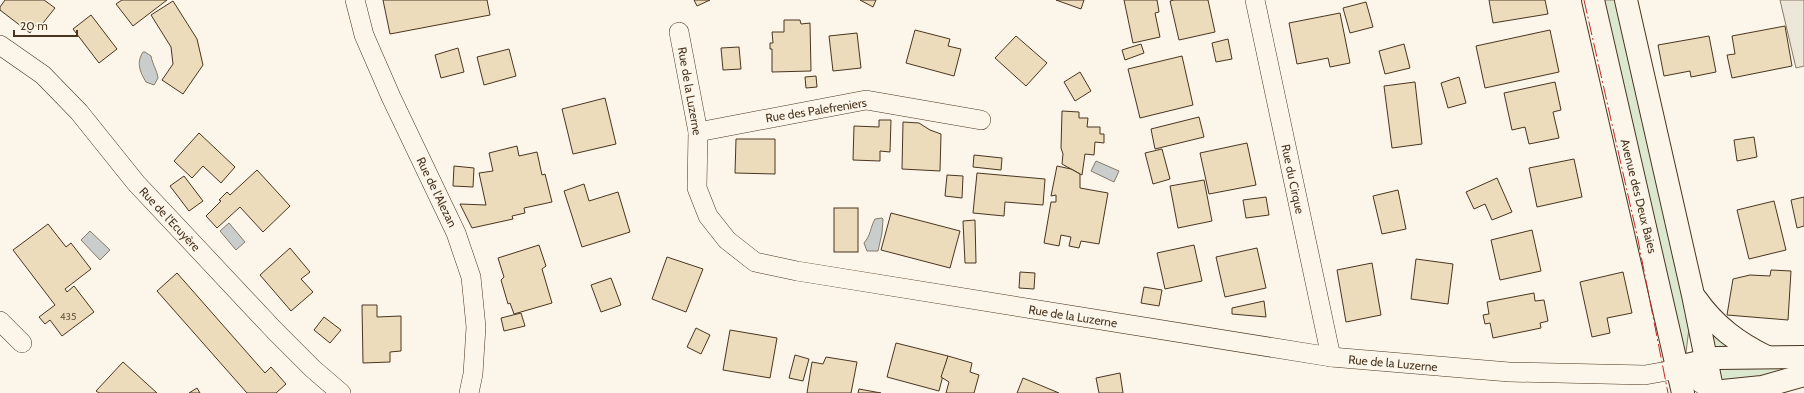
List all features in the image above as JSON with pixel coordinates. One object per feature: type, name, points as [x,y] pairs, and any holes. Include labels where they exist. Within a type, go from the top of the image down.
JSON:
[{"type":"main road","name":"Avenue des Deux Baies","points":[[1594,0],[1683,393]]},
{"type":"main road","points":[[1626,0],[1693,295],[1706,360],[1710,393],[1768,388],[1804,375]]},
{"type":"main road","points":[[1602,37],[1632,28]]},
{"type":"main road","points":[[1625,142],[1657,136]]},
{"type":"main road","points":[[1693,295],[1704,311],[1728,335],[1767,357]]},
{"type":"main road","points":[[1678,367],[1717,358],[1804,357]]},
{"type":"street","name":"Rue de l'Alezan","points":[[355,0],[364,35],[391,97],[456,233],[471,277],[476,327],[473,374],[469,393]]},
{"type":"street","name":"Rue du Cirque","points":[[1255,0],[1331,357]]},
{"type":"street","name":"Rue de la Luzerne","points":[[679,32],[698,132],[697,188],[708,216],[727,240],[755,262],[805,273],[1331,357],[1509,372],[1645,375],[1668,371],[1678,367]]},
{"type":"street","name":"Rue de l'Ecuyère","points":[[0,45],[43,75],[79,112],[136,183],[275,331],[313,369],[341,393]]},
{"type":"street","name":"Rue des Palefreniers","points":[[698,132],[866,100],[981,120]]},
{"type":"street","points":[[0,321],[22,343]]},
{"type":"street","points":[[1678,367],[1710,393]]},
{"type":"street","name":"Rue de la Luzerne","points":[[1645,375],[1660,380],[1680,393]]},
{"type":"green space","points":[[1593,0],[1626,0],[1693,295],[1804,375],[1713,393],[1693,297],[1685,360]]},
{"type":"shaded area","points":[[1780,0],[1804,0],[1804,66],[1796,68]]},
{"type":"shaded area","points":[[143,52],[151,56],[157,73],[158,78],[154,85],[146,82],[142,75],[139,64]]},
{"type":"shaded area","points":[[1096,161],[1119,171],[1114,182],[1091,171]]},
{"type":"shaded area","points":[[882,218],[882,233],[878,251],[867,251],[864,243],[868,237],[873,222],[875,219]]},
{"type":"shaded area","points":[[229,223],[245,242],[236,250],[220,231]]},
{"type":"shaded area","points":[[90,231],[110,250],[100,260],[81,240]]},
{"type":"building","points":[[5,0],[44,0],[55,8],[39,28],[35,25],[30,33],[0,10],[0,7]]},
{"type":"building","points":[[122,0],[167,0],[133,26],[116,4]]},
{"type":"building","points":[[383,0],[487,0],[490,15],[390,34]]},
{"type":"building","points":[[694,0],[710,0],[697,6]]},
{"type":"building","points":[[860,0],[876,0],[873,7]]},
{"type":"building","points":[[1056,0],[1084,0],[1081,9]]},
{"type":"building","points":[[1124,0],[1157,0],[1159,12],[1155,13],[1160,37],[1133,43]]},
{"type":"building","points":[[1208,0],[1215,32],[1179,40],[1170,1]]},
{"type":"building","points":[[1489,0],[1545,0],[1548,14],[1493,23]]},
{"type":"building","points":[[173,1],[197,39],[203,65],[183,94],[162,80],[173,64],[171,47],[151,15]]},
{"type":"building","points":[[1366,2],[1373,27],[1350,33],[1343,8]]},
{"type":"building","points":[[1340,13],[1350,63],[1330,67],[1328,58],[1297,64],[1289,23]]},
{"type":"building","points":[[91,15],[117,49],[99,63],[73,29]]},
{"type":"building","points":[[784,20],[800,20],[801,24],[810,23],[811,71],[772,72],[772,49],[770,49],[770,43],[773,43],[772,32],[784,32]]},
{"type":"building","points":[[1785,26],[1792,66],[1732,78],[1727,55],[1735,54],[1732,36]]},
{"type":"building","points":[[915,30],[950,39],[948,46],[961,49],[954,76],[906,63]]},
{"type":"building","points":[[1550,30],[1559,72],[1485,88],[1476,46]]},
{"type":"building","points":[[857,33],[861,68],[833,71],[829,36]]},
{"type":"building","points":[[1016,36],[1047,63],[1026,86],[995,58]]},
{"type":"building","points":[[1709,36],[1716,72],[1691,77],[1690,71],[1664,76],[1658,45]]},
{"type":"building","points":[[1228,39],[1232,59],[1216,62],[1212,43]]},
{"type":"building","points":[[1141,44],[1144,53],[1125,60],[1122,50]]},
{"type":"building","points":[[1404,44],[1410,68],[1385,74],[1379,51]]},
{"type":"building","points":[[739,47],[741,69],[723,70],[721,48]]},
{"type":"building","points":[[458,48],[464,72],[441,78],[435,55]]},
{"type":"building","points":[[509,49],[516,76],[484,85],[477,57]]},
{"type":"building","points":[[1182,56],[1193,105],[1140,118],[1128,69]]},
{"type":"building","points":[[1080,72],[1091,91],[1075,101],[1064,82]]},
{"type":"building","points":[[816,76],[817,87],[806,88],[805,77]]},
{"type":"building","points":[[1459,77],[1466,103],[1448,108],[1441,83]]},
{"type":"building","points":[[1415,82],[1422,144],[1392,148],[1384,86]]},
{"type":"building","points":[[1555,82],[1561,110],[1553,112],[1559,138],[1529,144],[1525,127],[1512,130],[1504,93]]},
{"type":"building","points":[[605,98],[616,144],[573,154],[562,109]]},
{"type":"building","points":[[1062,111],[1079,112],[1079,118],[1088,118],[1087,127],[1100,127],[1100,134],[1104,134],[1104,143],[1095,142],[1094,155],[1085,154],[1082,175],[1062,164]]},
{"type":"building","points":[[1199,117],[1204,137],[1155,149],[1151,129]]},
{"type":"building","points":[[879,120],[891,120],[890,152],[880,151],[880,161],[853,160],[854,126],[879,127]]},
{"type":"building","points":[[903,122],[919,123],[930,130],[941,134],[940,171],[902,169]]},
{"type":"building","points":[[199,133],[235,167],[221,183],[203,166],[192,178],[174,161]]},
{"type":"building","points":[[1754,137],[1757,157],[1737,161],[1734,140]]},
{"type":"building","points":[[736,139],[775,139],[775,174],[735,173]]},
{"type":"building","points":[[1247,143],[1256,185],[1209,194],[1200,153]]},
{"type":"building","points":[[517,146],[519,156],[537,152],[542,175],[545,174],[552,202],[524,208],[525,213],[512,216],[513,219],[472,228],[460,204],[486,205],[479,173],[493,171],[489,153]]},
{"type":"building","points":[[1162,149],[1170,179],[1153,184],[1145,153]]},
{"type":"building","points":[[974,155],[1002,158],[1001,170],[973,167]]},
{"type":"building","points":[[1574,159],[1582,197],[1537,207],[1529,168]]},
{"type":"building","points":[[454,166],[474,168],[473,187],[453,186]]},
{"type":"building","points":[[1057,166],[1071,169],[1080,174],[1080,188],[1108,193],[1099,244],[1081,241],[1079,248],[1069,246],[1071,237],[1061,235],[1059,246],[1044,243],[1051,202],[1056,202],[1056,195],[1051,196]]},
{"type":"building","points":[[257,170],[290,206],[263,232],[240,207],[217,228],[206,216],[221,201],[219,200],[227,192],[230,195]]},
{"type":"building","points":[[977,173],[1045,179],[1043,205],[1005,202],[1004,216],[973,213]]},
{"type":"building","points":[[947,175],[963,176],[962,198],[945,196]]},
{"type":"building","points":[[184,176],[203,201],[189,211],[170,186]]},
{"type":"building","points":[[1497,178],[1512,212],[1492,220],[1485,204],[1474,209],[1466,192]]},
{"type":"building","points":[[1204,180],[1212,221],[1178,228],[1170,186]]},
{"type":"building","points":[[584,184],[589,201],[618,192],[630,232],[582,247],[564,191]]},
{"type":"building","points":[[1398,190],[1406,229],[1382,234],[1373,196]]},
{"type":"building","points":[[1266,197],[1269,215],[1246,218],[1243,200]]},
{"type":"building","points":[[1804,197],[1804,226],[1797,228],[1791,200]]},
{"type":"building","points":[[1774,201],[1786,250],[1749,259],[1737,210]]},
{"type":"building","points":[[834,208],[858,208],[858,252],[834,252]]},
{"type":"building","points":[[891,213],[960,231],[950,268],[881,250]]},
{"type":"building","points":[[975,220],[976,263],[965,263],[963,221]]},
{"type":"building","points":[[48,224],[66,247],[71,243],[91,269],[65,289],[67,292],[74,286],[94,312],[62,336],[50,320],[45,324],[39,317],[55,305],[13,250]]},
{"type":"building","points":[[1532,230],[1541,271],[1500,280],[1491,240]]},
{"type":"building","points":[[539,245],[546,266],[542,269],[552,303],[514,314],[510,303],[508,304],[501,280],[504,277],[498,258]]},
{"type":"building","points":[[1194,245],[1202,281],[1165,289],[1157,253]]},
{"type":"building","points":[[290,248],[310,272],[301,279],[313,292],[291,311],[260,275]]},
{"type":"building","points":[[1257,248],[1266,288],[1225,297],[1216,257]]},
{"type":"building","points":[[667,257],[703,269],[686,312],[652,299]]},
{"type":"building","points":[[1416,259],[1453,264],[1448,304],[1411,299]]},
{"type":"building","points":[[1372,263],[1381,315],[1346,322],[1337,270]]},
{"type":"building","points":[[1771,270],[1791,271],[1788,320],[1727,315],[1733,279],[1750,275],[1770,276]]},
{"type":"building","points":[[1020,272],[1035,273],[1034,289],[1019,288]]},
{"type":"building","points":[[1623,272],[1632,313],[1607,318],[1610,333],[1592,337],[1580,282]]},
{"type":"building","points":[[177,273],[265,373],[271,367],[286,384],[276,393],[247,393],[157,291]]},
{"type":"building","points":[[611,278],[621,305],[601,312],[591,285]]},
{"type":"building","points":[[1144,287],[1162,290],[1159,306],[1141,303]]},
{"type":"building","points":[[1534,293],[1535,301],[1544,300],[1548,321],[1540,323],[1541,328],[1493,338],[1490,323],[1485,324],[1483,315],[1489,314],[1487,302]]},
{"type":"building","points":[[1264,301],[1266,317],[1232,314],[1232,308]]},
{"type":"building","points":[[362,305],[377,305],[377,317],[401,316],[401,351],[390,352],[390,362],[363,363]]},
{"type":"building","points":[[521,313],[525,326],[504,331],[501,318]]},
{"type":"building","points":[[324,317],[341,330],[330,343],[314,330]]},
{"type":"building","points":[[696,328],[710,335],[701,354],[687,347]]},
{"type":"building","points":[[730,330],[777,338],[770,378],[723,370]]},
{"type":"building","points":[[896,343],[948,356],[939,391],[887,377]]},
{"type":"building","points":[[795,355],[809,359],[803,381],[789,378]]},
{"type":"building","points":[[948,356],[972,363],[970,372],[979,375],[974,393],[946,393],[949,382],[941,377]]},
{"type":"building","points":[[826,357],[857,362],[851,393],[807,393],[812,362],[823,364]]},
{"type":"building","points":[[123,362],[157,393],[99,393],[96,391]]},
{"type":"building","points":[[1120,373],[1123,393],[1099,393],[1096,378]]},
{"type":"building","points":[[1023,378],[1059,393],[1017,393]]},
{"type":"building","points":[[197,388],[200,393],[189,393]]},
{"type":"building","points":[[859,389],[881,393],[858,393]]},
{"type":"power","points":[[1584,0],[1637,235],[1668,393]]}]
